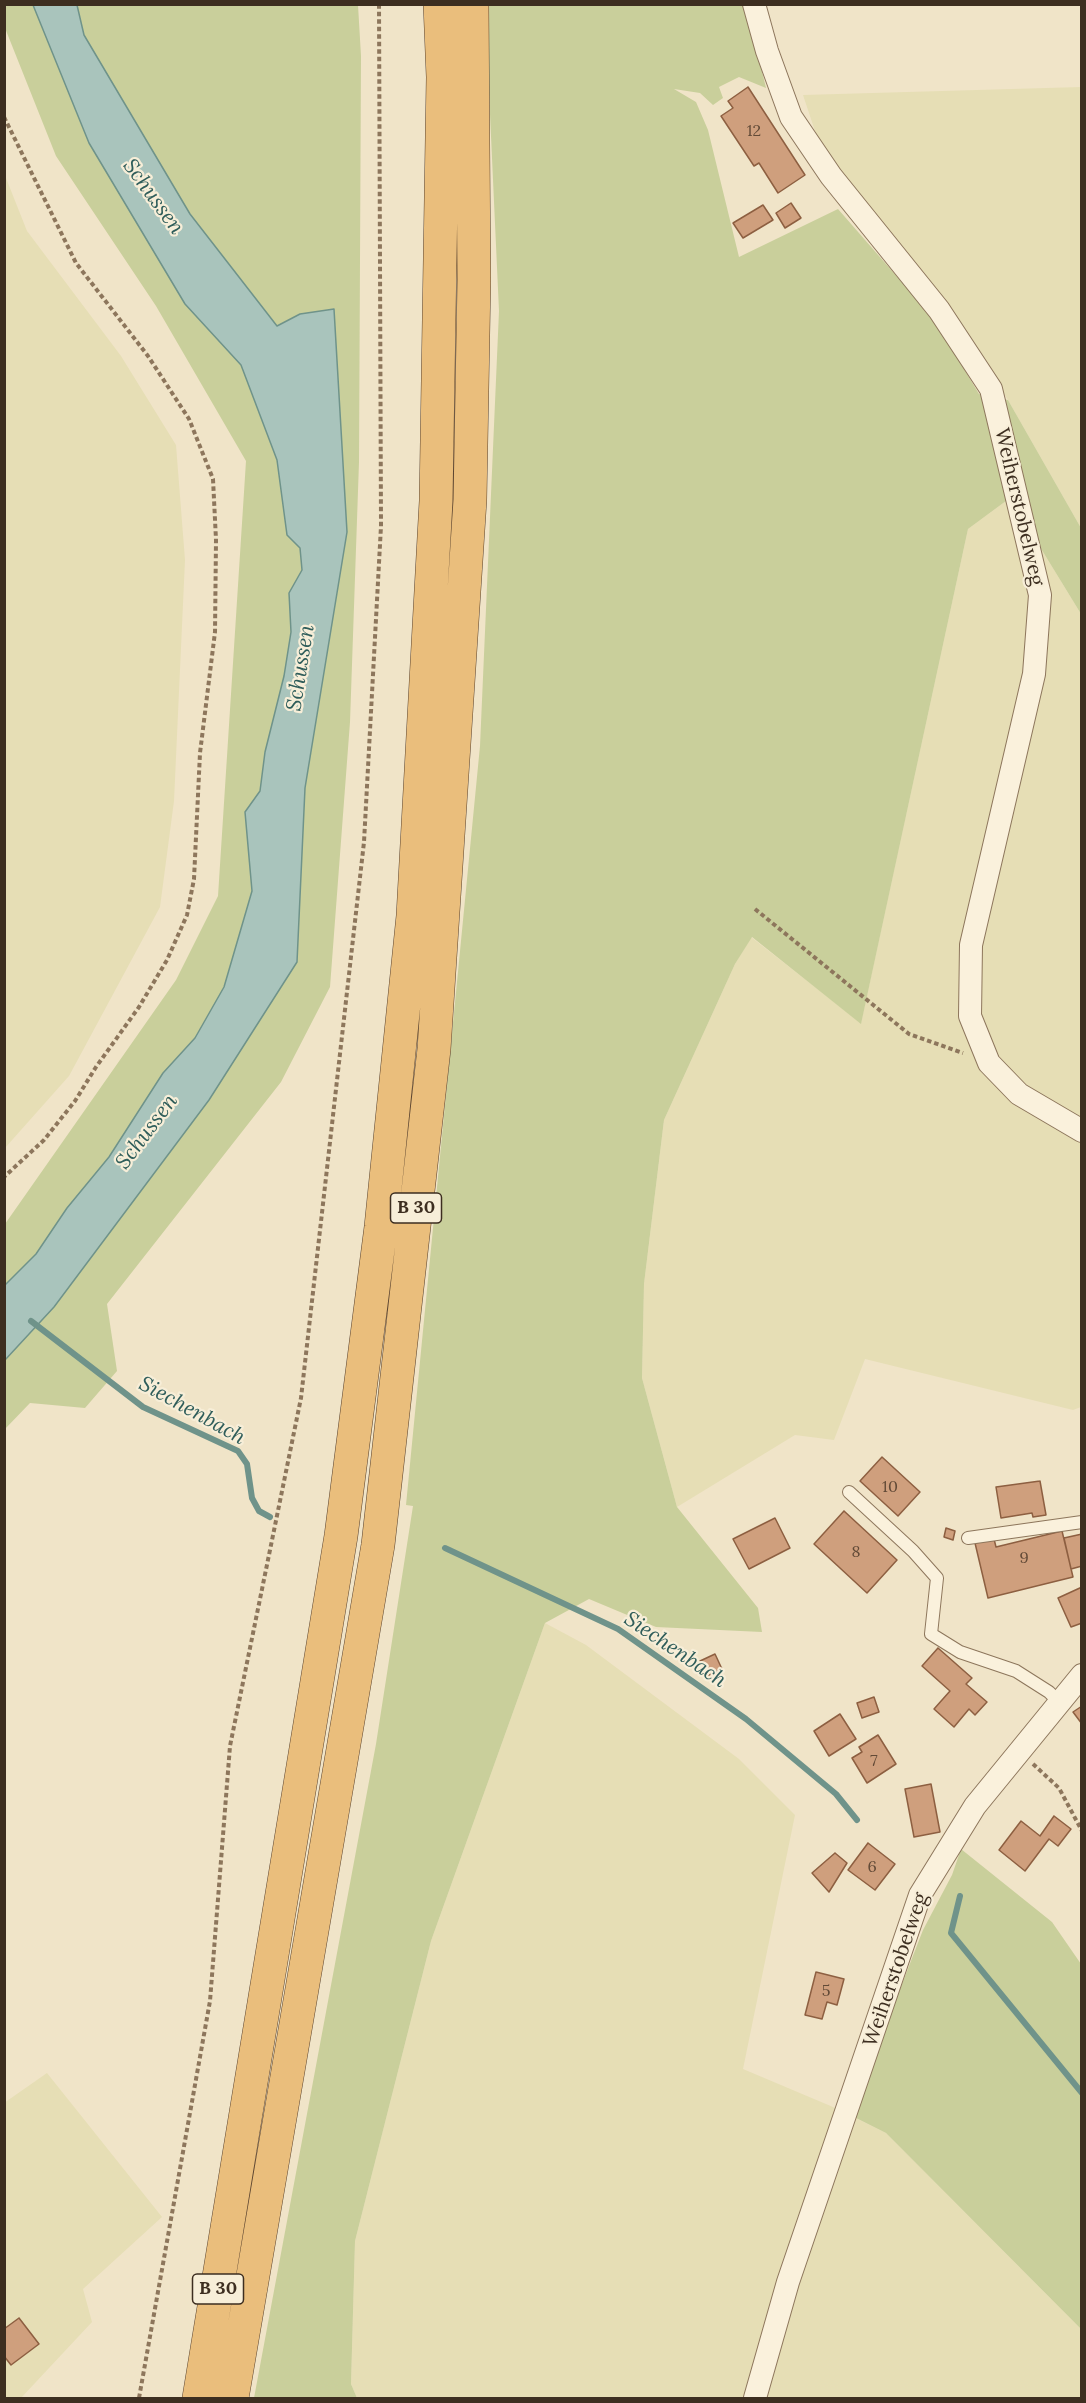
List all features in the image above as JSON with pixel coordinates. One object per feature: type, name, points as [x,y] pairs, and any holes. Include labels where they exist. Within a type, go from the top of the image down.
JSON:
[{"type":"highway","name":"B 30","points":[[199,2398],[341,1536],[381,1227],[413,916],[436,501],[443,77],[440,4]]},
{"type":"highway","name":"B 30","points":[[232,2398],[378,1545],[435,1049],[470,500],[474,280],[472,4]]},
{"type":"street","name":"Weiherstobelweg","points":[[754,4],[767,51],[791,117],[831,176],[939,310],[991,389],[1040,595],[1034,674],[971,945],[970,1016],[989,1063],[1019,1094],[1082,1131]]},
{"type":"street","name":"Weiherstobelweg","points":[[755,2398],[788,2282],[920,1895],[975,1806],[1058,1701],[1082,1675]]},
{"type":"lane","points":[[849,1492],[913,1551],[937,1578],[931,1634],[960,1652],[1016,1671],[1049,1692],[1058,1701]]},
{"type":"lane","points":[[968,1538],[1082,1522]]},
{"type":"path","points":[[139,2398],[210,2001],[230,1746],[301,1398],[364,842],[381,526],[379,4]]},
{"type":"path","points":[[4,117],[76,263],[148,356],[189,419],[213,479],[216,540],[215,632],[200,753],[194,879],[187,915],[167,960],[139,1007],[75,1101],[44,1140],[4,1177]]},
{"type":"path","points":[[755,909],[909,1034],[989,1063]]},
{"type":"path","points":[[1020,1751],[1059,1788],[1082,1831]]},
{"type":"shaded area","points":[[1081,87],[1081,528],[1008,400],[900,244],[819,143],[803,95]]},
{"type":"shaded area","points":[[4,173],[27,231],[121,356],[176,445],[185,560],[174,801],[160,907],[69,1076],[5,1148]]},
{"type":"shaded area","points":[[1010,498],[1081,614],[1081,1407],[1073,1410],[865,1359],[834,1440],[795,1435],[677,1507],[642,1378],[644,1284],[664,1120],[735,964],[751,937],[861,1023],[968,529]]},
{"type":"shaded area","points":[[545,1623],[586,1645],[739,1759],[795,1815],[743,2069],[833,2107],[886,2133],[1081,2329],[1081,2398],[357,2398],[351,2384],[355,2241],[431,1941]]},
{"type":"shaded area","points":[[47,2073],[162,2217],[83,2289],[92,2322],[21,2398],[5,2398],[4,2103]]},
{"type":"green space","points":[[5,5],[358,5],[361,56],[359,462],[350,722],[330,987],[281,1082],[107,1304],[117,1371],[85,1408],[30,1403],[5,1429],[5,1224],[176,980],[218,896],[246,461],[156,306],[56,156],[5,28]]},
{"type":"green space","points":[[485,5],[746,5],[766,88],[739,77],[719,87],[723,98],[713,105],[700,93],[674,89],[696,102],[708,130],[739,257],[838,209],[934,319],[979,394],[1008,400],[1081,528],[1081,614],[1010,498],[968,529],[861,1024],[752,937],[735,964],[664,1120],[644,1284],[642,1378],[677,1507],[758,1608],[762,1632],[656,1627],[589,1599],[545,1623],[431,1941],[355,2241],[351,2384],[357,2398],[254,2398],[376,1744],[413,1506],[406,1505],[480,746],[499,311]]},
{"type":"green space","points":[[961,1849],[1052,1922],[1081,1964],[1081,2329],[886,2133],[854,2117],[874,2056],[923,1930],[952,1875]]},
{"type":"water","name":"Schussen","points":[[33,5],[77,5],[84,35],[190,214],[277,326],[300,314],[334,309],[347,532],[305,788],[297,962],[209,1100],[54,1307],[5,1360],[5,1285],[36,1254],[67,1208],[109,1157],[163,1073],[195,1038],[224,987],[252,891],[245,812],[260,791],[265,752],[284,676],[291,632],[289,593],[302,570],[300,548],[287,535],[277,460],[241,365],[185,304],[89,143]]},
{"type":"building","points":[[748,87],[805,175],[778,193],[759,163],[754,166],[721,116],[733,108],[728,101]]},
{"type":"building","points":[[791,203],[801,218],[785,228],[776,213]]},
{"type":"building","points":[[763,205],[773,220],[743,238],[733,223]]},
{"type":"building","points":[[882,1457],[920,1492],[898,1516],[860,1481]]},
{"type":"building","points":[[1040,1481],[1046,1515],[1033,1517],[1032,1513],[1001,1518],[996,1487]]},
{"type":"building","points":[[844,1511],[897,1560],[867,1593],[814,1544]]},
{"type":"building","points":[[775,1518],[790,1548],[749,1569],[733,1539]]},
{"type":"building","points":[[946,1528],[955,1531],[953,1540],[944,1537]]},
{"type":"building","points":[[1062,1531],[1073,1577],[988,1598],[975,1543],[994,1539],[996,1547]]},
{"type":"building","points":[[1082,1534],[1082,1566],[1071,1569],[1064,1538]]},
{"type":"building","points":[[1082,1587],[1082,1623],[1071,1627],[1058,1598]]},
{"type":"building","points":[[938,1648],[972,1678],[966,1684],[987,1702],[975,1715],[969,1709],[954,1727],[934,1709],[950,1691],[922,1666]]},
{"type":"building","points":[[715,1654],[722,1669],[707,1676],[700,1661]]},
{"type":"building","points":[[874,1697],[879,1712],[862,1718],[857,1703]]},
{"type":"building","points":[[1082,1706],[1082,1724],[1073,1712]]},
{"type":"building","points":[[840,1714],[856,1739],[829,1756],[814,1731]]},
{"type":"building","points":[[878,1735],[896,1764],[867,1783],[852,1758],[862,1752],[859,1747]]},
{"type":"building","points":[[931,1784],[940,1832],[914,1837],[905,1789]]},
{"type":"building","points":[[1054,1816],[1071,1829],[1058,1846],[1049,1839],[1025,1871],[999,1850],[1021,1821],[1040,1836]]},
{"type":"building","points":[[868,1843],[895,1864],[875,1890],[848,1870]]},
{"type":"building","points":[[835,1853],[847,1863],[829,1892],[812,1873]]},
{"type":"building","points":[[816,1972],[844,1979],[837,2005],[827,2002],[822,2019],[805,2015]]},
{"type":"building","points":[[19,2318],[39,2344],[11,2365],[4,2356],[4,2329]]},
{"type":"waterway","name":"Siechenbach","points":[[31,1321],[143,1407],[238,1451],[247,1464],[252,1498],[259,1511],[270,1517]]},
{"type":"waterway","name":"Siechenbach","points":[[445,1548],[618,1629],[746,1719],[836,1794],[857,1820]]},
{"type":"waterway","name":"Siechenbach","points":[[960,1896],[951,1933],[1082,2093]]}]
